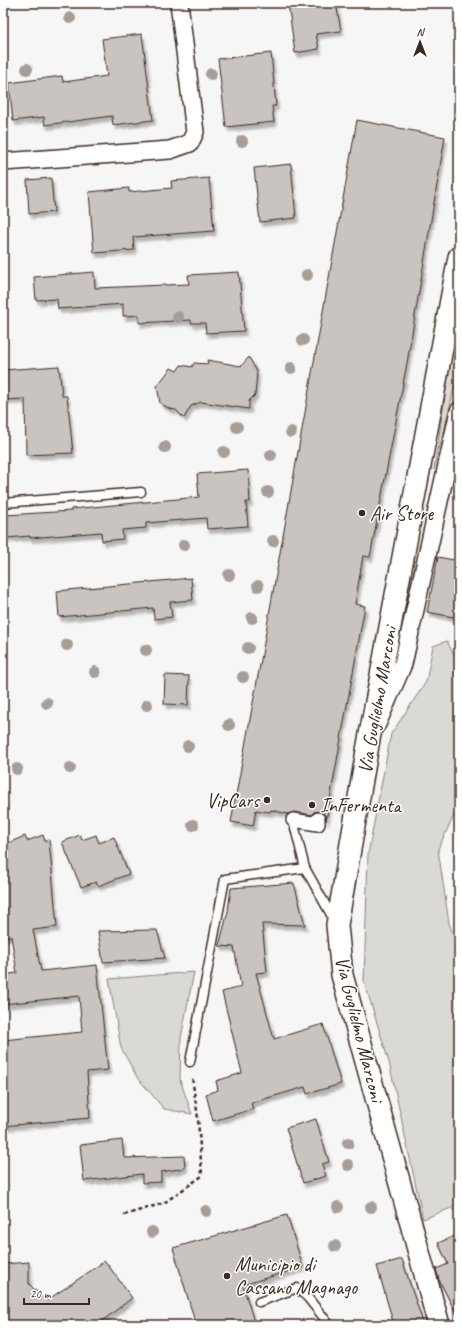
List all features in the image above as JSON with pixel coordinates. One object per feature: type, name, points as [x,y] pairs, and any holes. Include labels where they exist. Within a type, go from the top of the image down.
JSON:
[{"type":"street","points":[[3,162],[170,150],[190,143],[195,132],[179,3]]},
{"type":"street","name":"Via Guglielmo Marconi","points":[[439,1325],[342,975],[337,924],[368,745],[459,257]]},
{"type":"street","points":[[368,745],[403,664],[459,411]]},
{"type":"street","points":[[293,820],[318,824],[318,819]]},
{"type":"lane","points":[[3,503],[141,492]]},
{"type":"lane","points":[[293,820],[305,868],[337,924]]},
{"type":"lane","points":[[190,1062],[225,879],[305,868]]},
{"type":"lane","points":[[259,1302],[297,1288],[308,1298],[328,1323],[327,1325]]},
{"type":"path","points":[[124,1215],[164,1203],[202,1176],[198,1118],[190,1062]]},
{"type":"shaded area","points":[[459,312],[459,369],[434,470],[453,343]]},
{"type":"shaded area","points":[[447,641],[458,664],[459,805],[438,849],[449,923],[459,951],[459,1205],[423,1219],[389,1062],[364,981],[368,854],[391,734],[426,682],[433,646]]},
{"type":"shaded area","points":[[194,972],[181,1038],[180,1080],[192,1114],[164,1109],[137,1077],[121,1048],[109,979]]},
{"type":"building","points":[[288,3],[336,3],[341,31],[316,34],[319,49],[295,53]]},
{"type":"building","points":[[142,34],[153,120],[113,125],[112,116],[45,125],[44,117],[13,121],[9,83],[62,76],[63,82],[107,76],[102,39]]},
{"type":"building","points":[[271,53],[276,106],[272,106],[274,122],[226,127],[218,59]]},
{"type":"building","points":[[357,120],[445,137],[407,363],[370,557],[363,556],[355,604],[365,606],[326,821],[325,815],[318,811],[311,815],[294,812],[288,814],[271,810],[270,812],[256,810],[253,826],[231,822]]},
{"type":"building","points":[[291,164],[296,218],[260,222],[254,168]]},
{"type":"building","points":[[51,178],[54,212],[29,214],[27,180]]},
{"type":"building","points":[[209,178],[214,231],[133,237],[134,250],[94,253],[89,192],[129,188],[129,192],[172,188],[171,181]]},
{"type":"building","points":[[94,272],[95,288],[189,284],[188,275],[239,272],[244,331],[206,333],[205,323],[191,323],[191,320],[139,323],[139,315],[123,316],[123,304],[58,309],[57,299],[36,300],[34,277]]},
{"type":"building","points":[[249,357],[257,372],[255,395],[249,401],[249,409],[201,402],[191,406],[184,418],[176,410],[170,409],[160,403],[157,386],[171,368],[177,371],[181,365],[192,367],[194,363],[208,364],[207,360],[241,366]]},
{"type":"building","points":[[59,366],[62,396],[67,396],[73,453],[26,455],[25,399],[3,400],[3,370]]},
{"type":"building","points":[[248,470],[250,502],[246,502],[248,526],[207,529],[206,518],[146,523],[146,528],[122,530],[123,539],[102,541],[101,532],[30,538],[30,536],[7,538],[6,515],[71,511],[71,509],[199,497],[197,474]]},
{"type":"building","points":[[438,557],[459,561],[459,618],[427,612]]},
{"type":"building","points":[[191,578],[193,600],[170,602],[172,617],[154,619],[153,608],[59,617],[57,591]]},
{"type":"building","points":[[165,675],[189,676],[188,705],[164,704]]},
{"type":"building","points":[[43,835],[45,841],[49,840],[57,927],[33,930],[41,971],[97,965],[108,1070],[87,1072],[90,1118],[3,1126],[3,1092],[5,1092],[3,1072],[3,1040],[82,1032],[79,996],[3,1004],[3,975],[17,973],[11,936],[3,937],[3,845],[25,836],[27,841]]},
{"type":"building","points":[[80,835],[82,840],[96,835],[99,843],[114,837],[129,874],[98,886],[96,882],[81,887],[62,842]]},
{"type":"building","points":[[294,883],[305,925],[262,924],[267,972],[256,973],[274,1039],[323,1024],[341,1084],[307,1094],[305,1087],[251,1103],[253,1109],[213,1121],[206,1094],[218,1090],[216,1081],[242,1073],[222,992],[241,987],[234,947],[219,946],[228,911],[231,888]]},
{"type":"building","points":[[157,930],[165,958],[103,962],[98,931]]},
{"type":"building","points":[[316,1119],[329,1162],[322,1164],[326,1176],[303,1183],[286,1128]]},
{"type":"building","points":[[122,1140],[124,1158],[184,1156],[185,1168],[161,1172],[161,1182],[142,1183],[142,1174],[84,1181],[80,1145]]},
{"type":"building","name":"Municipio di Cassano Magnago","points":[[287,1215],[303,1267],[243,1285],[255,1325],[196,1325],[173,1248]]},
{"type":"building","points":[[459,1234],[459,1319],[439,1280],[436,1269],[448,1264],[438,1243]]},
{"type":"building","points":[[402,1259],[424,1325],[394,1325],[377,1266]]},
{"type":"building","points":[[105,1261],[132,1298],[97,1325],[3,1325],[3,1264],[29,1262],[29,1284],[46,1301]]},
{"type":"place","name":"Air Store","points":[[362,513]]},
{"type":"place","name":"VipCars","points":[[267,800]]},
{"type":"place","name":"InFermenta","points":[[312,805]]},
{"type":"place","name":"Municipio di Cassano Magnago","points":[[227,1276]]}]
